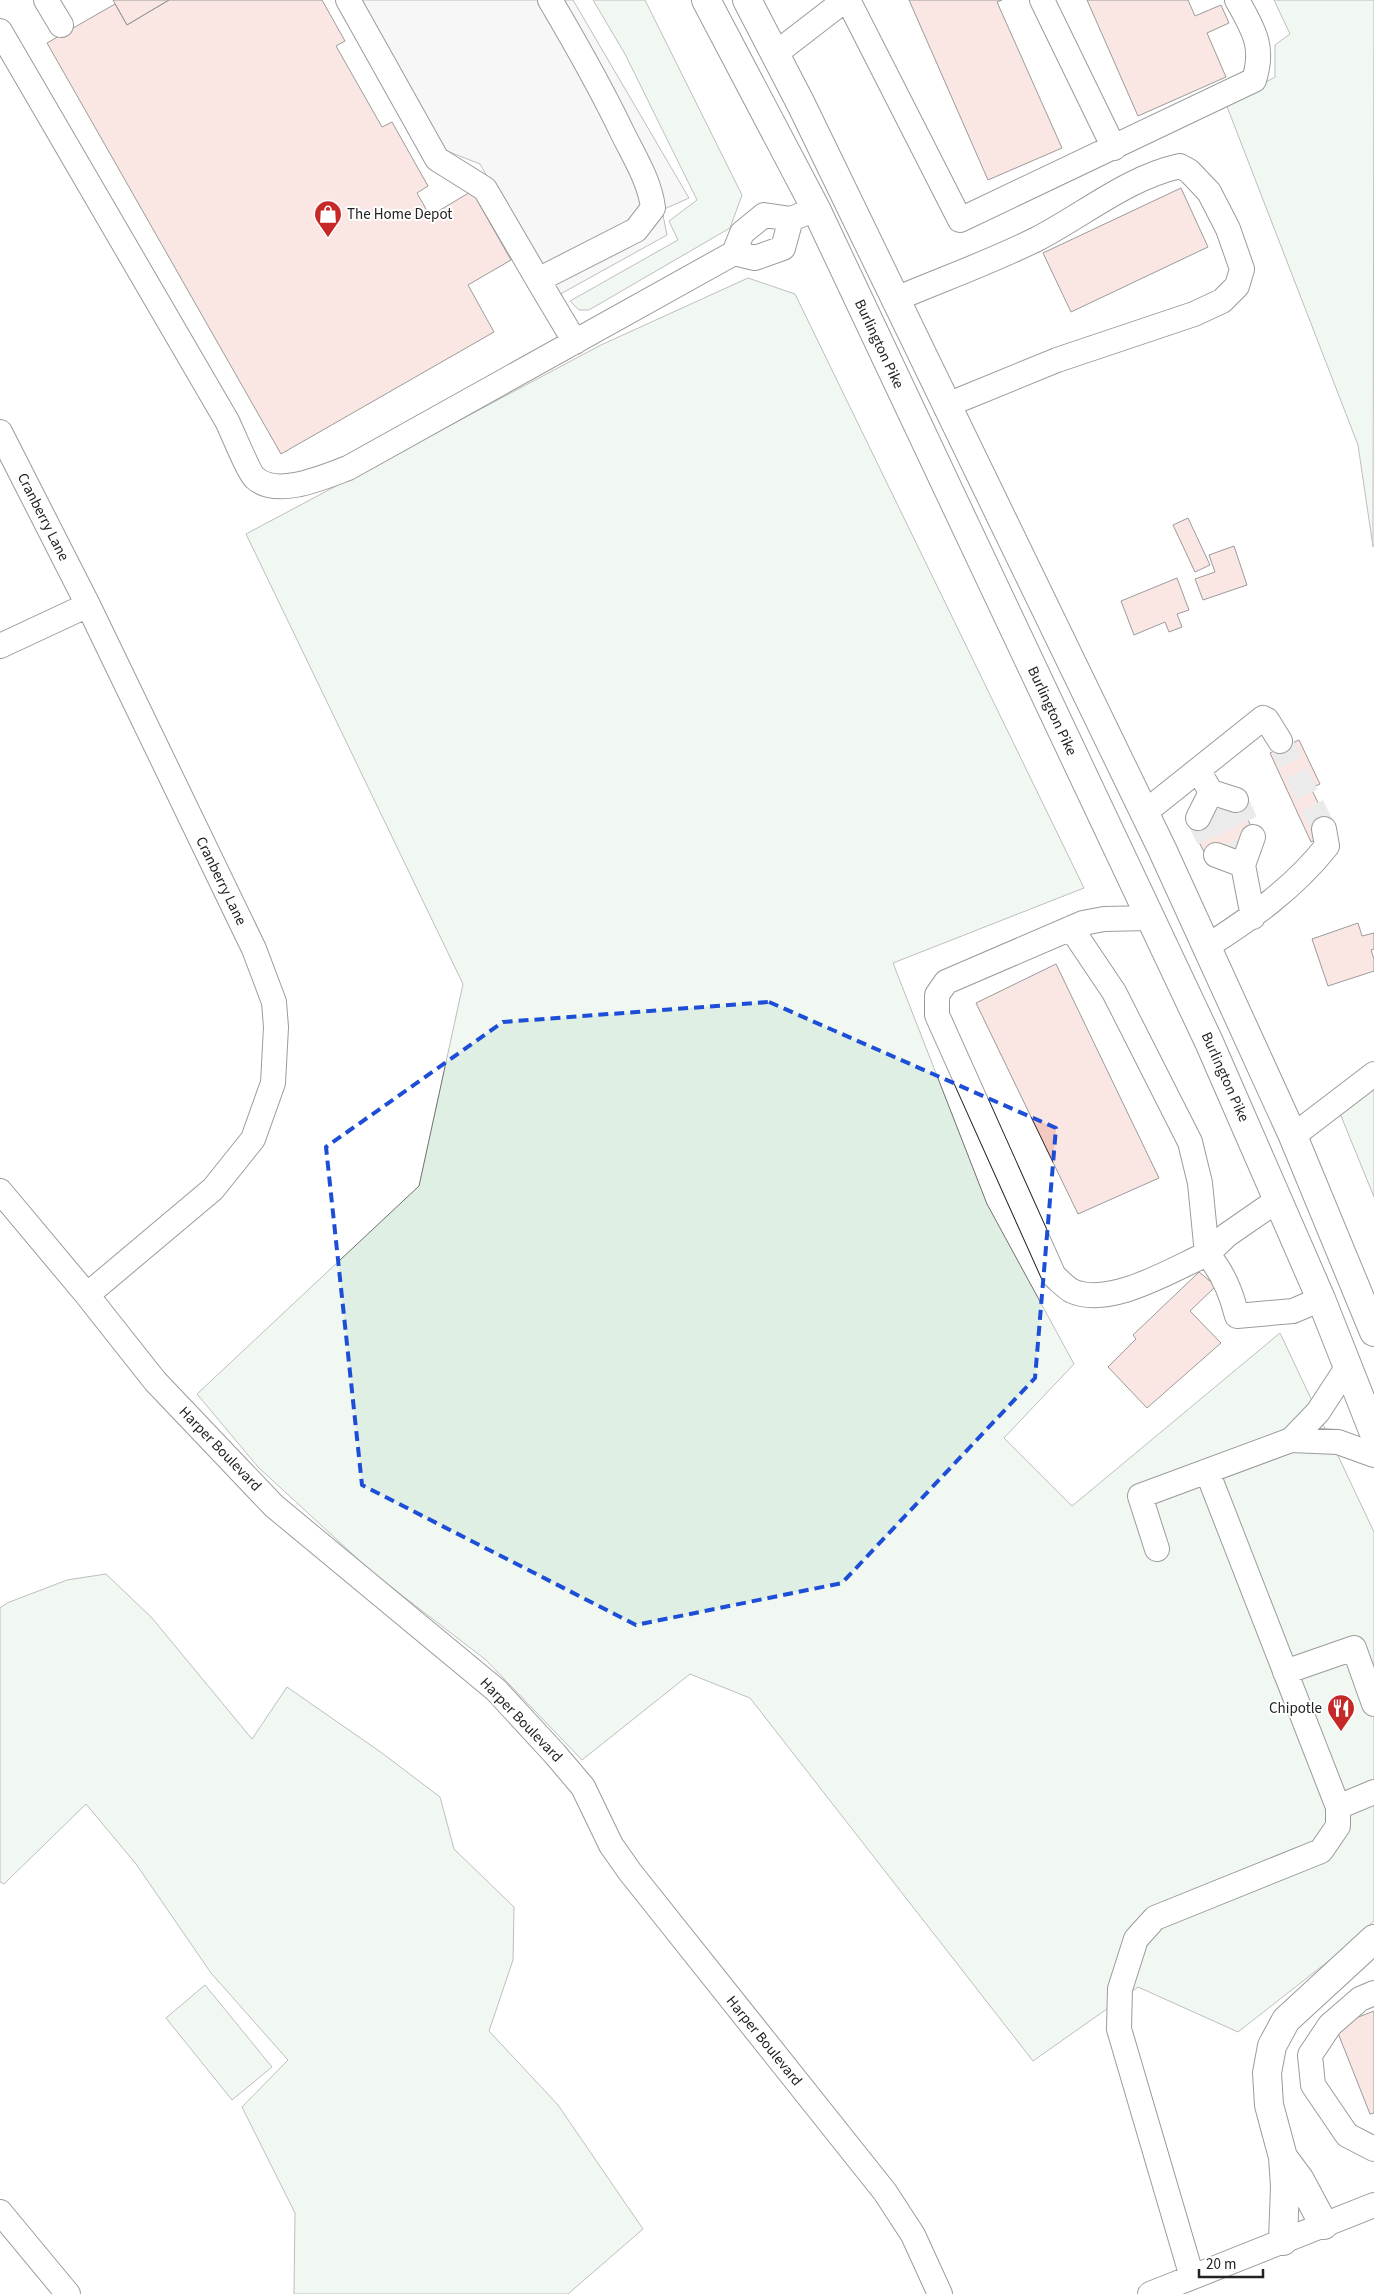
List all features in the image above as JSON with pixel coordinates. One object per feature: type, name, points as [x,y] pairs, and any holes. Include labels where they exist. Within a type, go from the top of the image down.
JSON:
[{"type":"highway","name":"Burlington Pike","points":[[706,0],[816,209],[1209,1042],[1321,1298],[1374,1432]]},
{"type":"highway","points":[[747,0],[896,298],[1144,812],[1293,1136],[1374,1332]]},
{"type":"highway","points":[[1283,2241],[1285,2186],[1283,2157],[1269,2105],[1267,2073],[1272,2046],[1286,2020],[1374,1939]]},
{"type":"highway","points":[[1283,2157],[1300,2180],[1324,2225]]},
{"type":"street","points":[[46,0],[61,25]]},
{"type":"street","points":[[348,0],[437,160],[485,189],[574,342]]},
{"type":"street","points":[[538,280],[636,230],[653,208],[651,191],[634,155],[583,55],[550,0]]},
{"type":"street","points":[[775,54],[847,0],[960,220],[1254,80],[1259,64],[1257,38],[1237,0]]},
{"type":"street","points":[[1042,0],[1114,148]]},
{"type":"street","points":[[0,31],[227,421],[254,478],[276,487],[312,482],[348,468],[734,253],[742,233],[764,215],[791,219],[816,209]]},
{"type":"street","points":[[896,298],[972,269],[1038,238],[1141,178],[1180,166],[1189,171],[1209,192],[1228,229],[1242,269],[1237,286],[1222,301],[1194,314],[1018,375],[947,405]]},
{"type":"street","points":[[734,253],[755,258],[783,248],[791,219]]},
{"type":"street","name":"Cranberry Lane","points":[[0,432],[88,605],[254,949],[274,1002],[276,1027],[273,1083],[252,1139],[213,1189],[87,1295]]},
{"type":"street","points":[[0,646],[88,605]]},
{"type":"street","points":[[1144,812],[1264,718],[1280,741]]},
{"type":"street","points":[[1198,770],[1216,804]]},
{"type":"street","points":[[1206,947],[1253,916],[1313,863],[1327,846],[1324,829]]},
{"type":"street","points":[[1237,851],[1253,916]]},
{"type":"street","points":[[1150,918],[1104,919],[1083,923],[946,982],[937,995],[937,1014],[1054,1276],[1072,1290],[1096,1296],[1131,1288],[1208,1254],[1227,1235],[1278,1199]]},
{"type":"street","points":[[1071,928],[1114,992],[1190,1142],[1200,1183],[1208,1254],[1216,1263],[1229,1287],[1237,1316],[1293,1311],[1321,1298]]},
{"type":"street","points":[[1293,1136],[1374,1074]]},
{"type":"street","name":"Harper Boulevard","points":[[0,1191],[87,1295],[155,1381],[274,1506],[496,1690],[555,1754],[583,1787],[611,1846],[630,1872],[885,2192],[913,2235],[940,2294]]},
{"type":"street","points":[[1291,1440],[1318,1412],[1348,1366]]},
{"type":"street","points":[[1157,1549],[1140,1496],[1291,1440],[1338,1442],[1374,1455]]},
{"type":"street","points":[[1192,2277],[1120,2029],[1120,1989],[1136,1939],[1155,1918],[1321,1851],[1338,1826],[1338,1806],[1207,1471]]},
{"type":"street","points":[[1285,1672],[1354,1648],[1374,1704]]},
{"type":"street","points":[[1338,1806],[1374,1792]]},
{"type":"street","points":[[1374,1992],[1360,1999],[1330,2025],[1310,2055],[1314,2085],[1347,2136],[1374,2149]]},
{"type":"street","points":[[1150,2294],[1374,2205]]},
{"type":"street","points":[[0,2212],[68,2294]]},
{"type":"highlighted area","points":[[769,1002],[1056,1128],[1035,1378],[842,1583],[636,1625],[362,1485],[326,1147],[503,1022]]},
{"type":"green space","points":[[593,0],[645,0],[742,195],[730,228],[589,310],[579,310],[570,301],[678,240],[669,221],[697,200],[625,54]]},
{"type":"green space","points":[[1274,0],[1374,0],[1373,547],[1358,445],[1226,104],[1275,77],[1275,45],[1290,34]]},
{"type":"green space","points":[[748,278],[795,294],[1084,888],[893,963],[987,1204],[1074,1364],[1004,1438],[1072,1506],[1280,1333],[1374,1532],[1374,1921],[1335,1956],[1238,2032],[1138,1987],[1033,2061],[750,1698],[690,1674],[582,1760],[486,1660],[373,1573],[258,1467],[197,1394],[419,1186],[463,984],[246,534],[601,345]]},
{"type":"green space","points":[[1374,1077],[1374,1197],[1337,1106]]},
{"type":"green space","points":[[106,1574],[152,1618],[252,1739],[287,1687],[382,1753],[440,1797],[454,1849],[514,1907],[513,1960],[489,2031],[558,2105],[643,2229],[568,2294],[294,2294],[295,2213],[242,2107],[288,2060],[211,1973],[136,1864],[86,1804],[4,1884],[0,1882],[0,1608],[7,1603],[67,1580]]},
{"type":"green space","points":[[205,1985],[272,2067],[232,2100],[166,2018]]},
{"type":"shaded area","points":[[362,0],[573,0],[689,198],[662,210],[667,235],[555,297],[480,164],[442,149]]},
{"type":"building","points":[[113,0],[169,0],[127,25]]},
{"type":"building","name":"The Home Depot","points":[[169,0],[322,0],[345,41],[336,46],[382,127],[392,122],[428,186],[417,193],[430,216],[472,191],[511,260],[468,285],[494,332],[281,454],[47,43],[115,4],[127,25]]},
{"type":"building","points":[[909,0],[1002,0],[997,2],[1062,148],[988,180]]},
{"type":"building","points":[[1087,0],[1188,0],[1195,16],[1221,5],[1229,23],[1207,33],[1226,77],[1138,116]]},
{"type":"building","points":[[1181,188],[1208,247],[1071,312],[1043,253]]},
{"type":"building","points":[[1188,518],[1210,565],[1195,572],[1173,525]]},
{"type":"building","points":[[1234,546],[1247,585],[1203,600],[1195,579],[1215,572],[1209,555]]},
{"type":"building","points":[[1177,578],[1189,610],[1177,614],[1182,627],[1169,632],[1165,622],[1134,635],[1121,601]]},
{"type":"building","points":[[1299,740],[1320,784],[1311,788],[1332,832],[1311,842],[1270,753]]},
{"type":"building","points":[[1241,806],[1258,840],[1211,865],[1193,831]]},
{"type":"building","points":[[1358,923],[1362,936],[1374,933],[1374,949],[1371,950],[1374,959],[1374,971],[1328,986],[1312,939]]},
{"type":"building","points":[[1056,964],[1159,1178],[1078,1214],[976,1003]]},
{"type":"building","points":[[1199,1272],[1216,1286],[1190,1311],[1221,1343],[1147,1408],[1108,1367],[1136,1339],[1133,1335]]},
{"type":"building","points":[[1374,2011],[1374,2113],[1370,2114],[1338,2033],[1343,2023]]},
{"type":"tunnel","points":[[1280,741],[1324,829]]},
{"type":"tunnel","points":[[1236,800],[1253,837]]},
{"type":"tunnel","points":[[1218,809],[1235,847]]},
{"type":"tunnel","points":[[1198,818],[1216,855]]},
{"type":"place","name":"The Home Depot","points":[[328,238]]},
{"type":"place","name":"Chipotle","points":[[1341,1732]]}]
